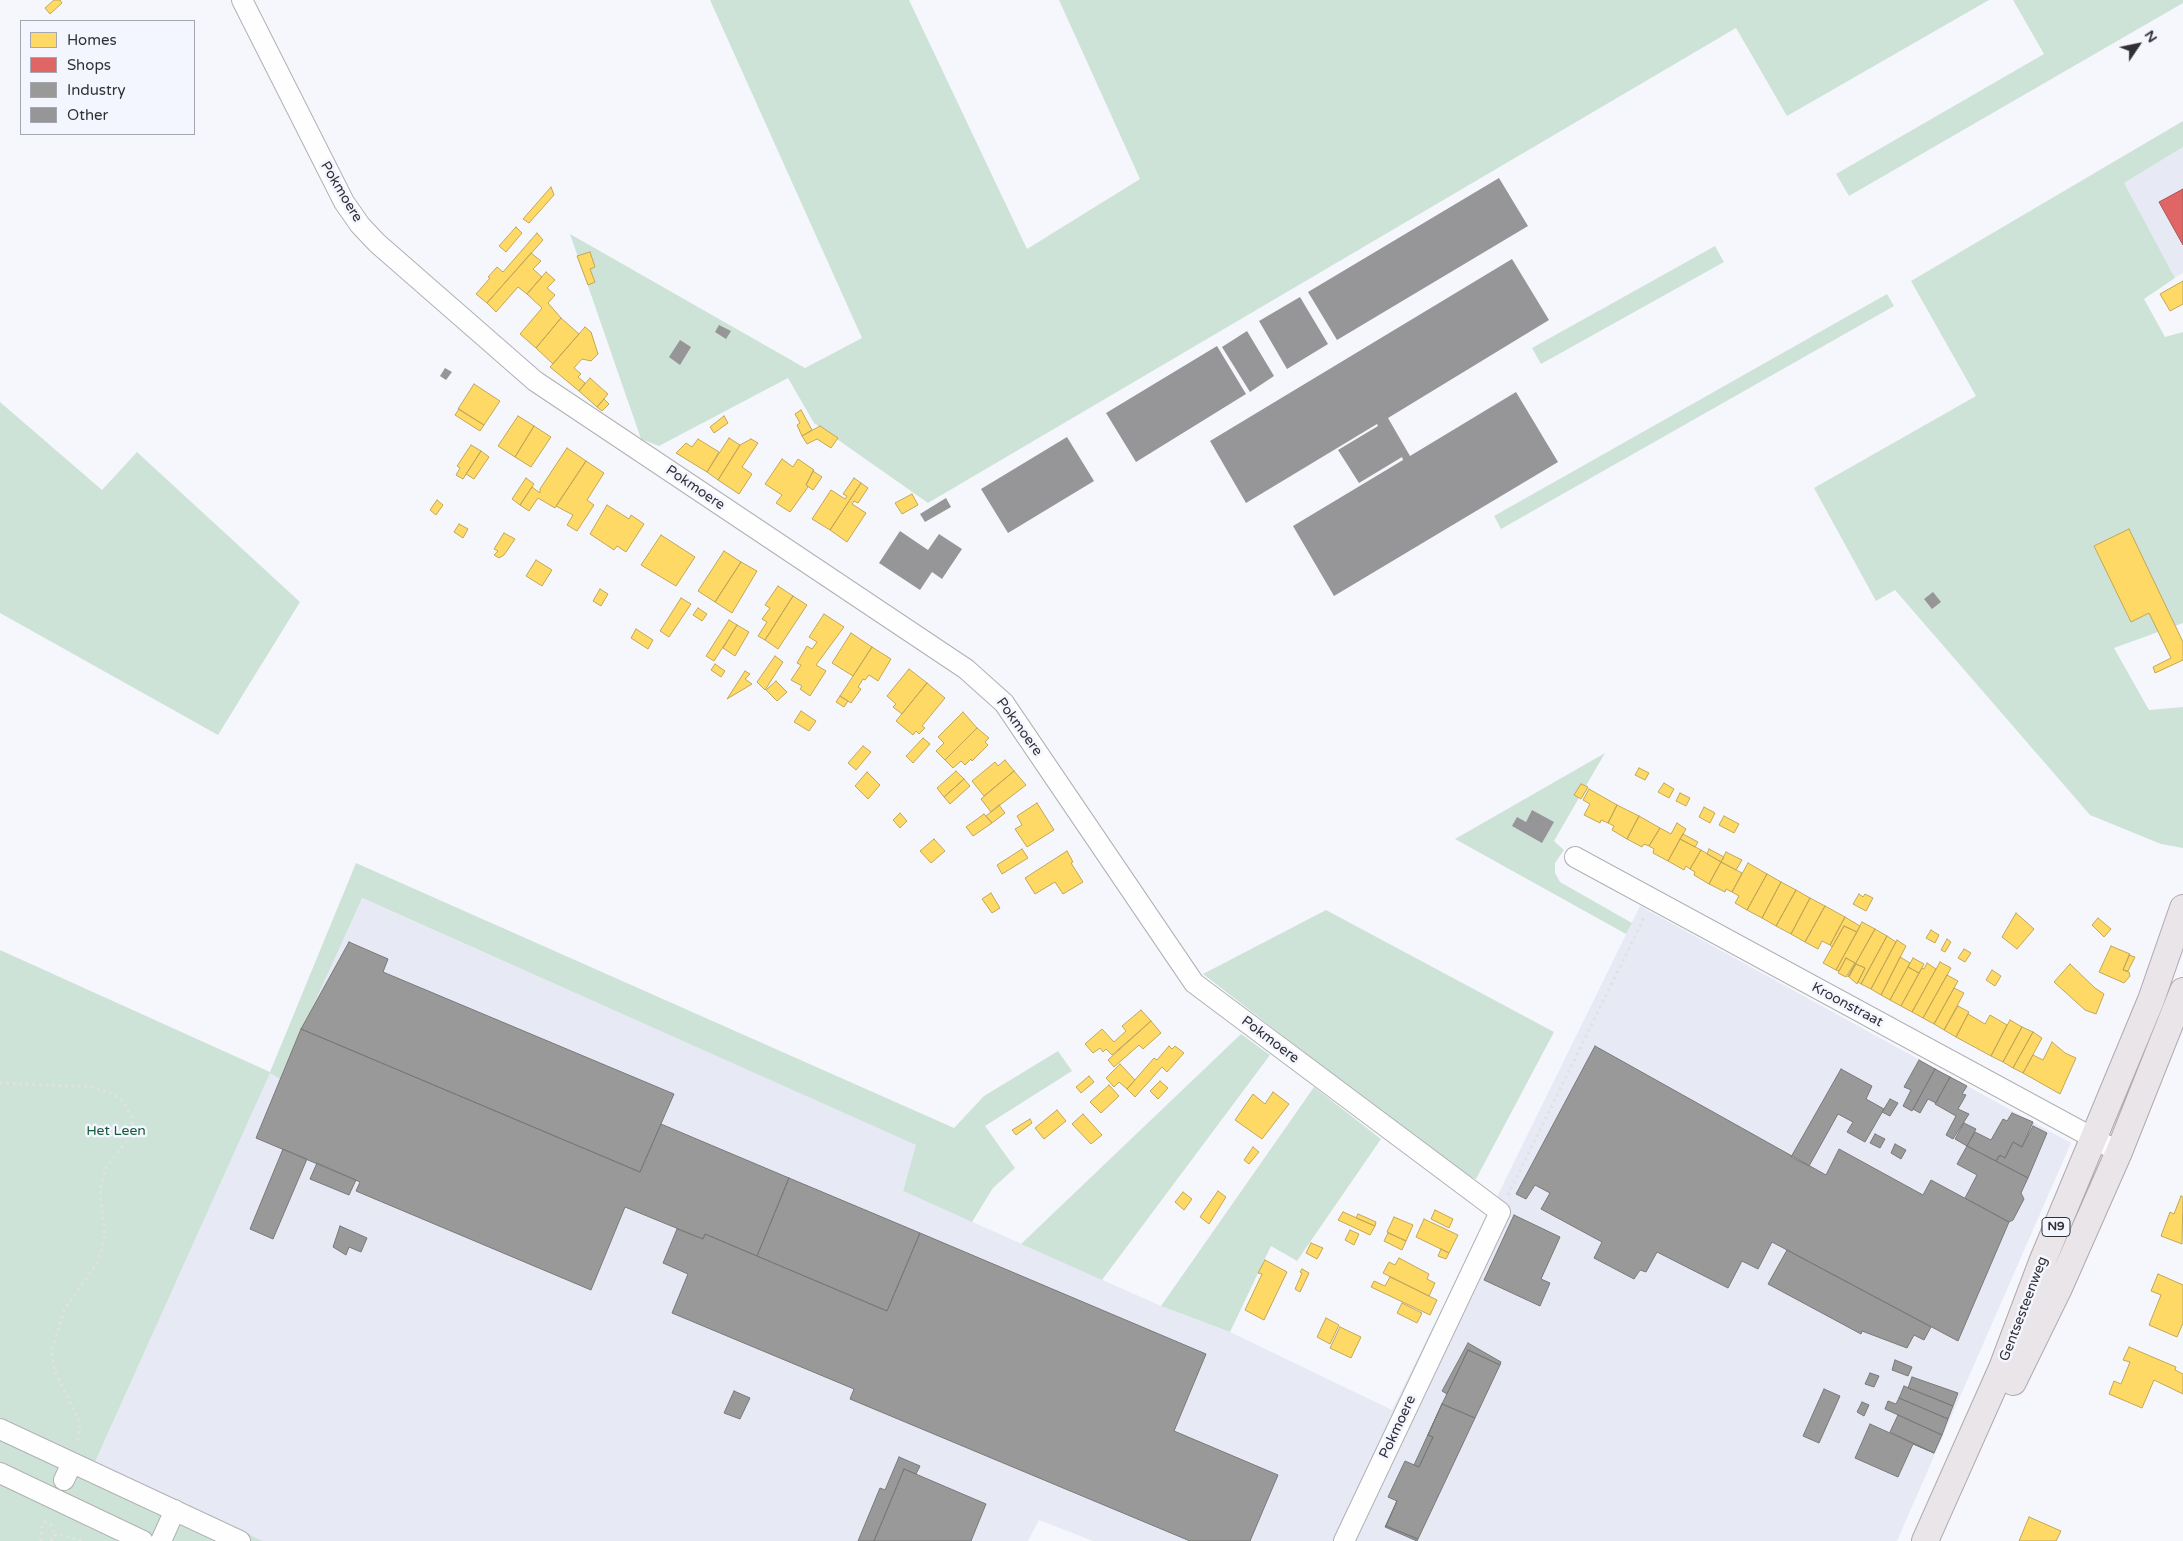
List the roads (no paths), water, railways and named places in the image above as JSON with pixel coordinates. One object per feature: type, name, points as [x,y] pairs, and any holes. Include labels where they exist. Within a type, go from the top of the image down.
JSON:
[{"type":"main road","name":"Gentsesteenweg","points":[[1944,1541],[2016,1376],[2032,1319],[2093,1138],[2151,1000],[2183,908]]},
{"type":"main road","name":"Gentsesteenweg","points":[[1926,1541],[2002,1368],[2032,1319],[2119,1152],[2183,991]]},
{"type":"street","name":"Pokmoere","points":[[242,0],[344,202],[360,225],[377,243],[535,381],[966,669],[1004,703],[1194,983],[1500,1212],[1344,1541]]},
{"type":"street","name":"Kroonstraat","points":[[1575,857],[2119,1152]]},
{"type":"street","points":[[0,1429],[68,1471],[175,1510],[240,1541]]},
{"type":"street","points":[[0,1473],[143,1541]]},
{"type":"street","points":[[162,1541],[175,1510]]},
{"type":"park label","name":"Het Leen","points":[[116,1131]]}]
